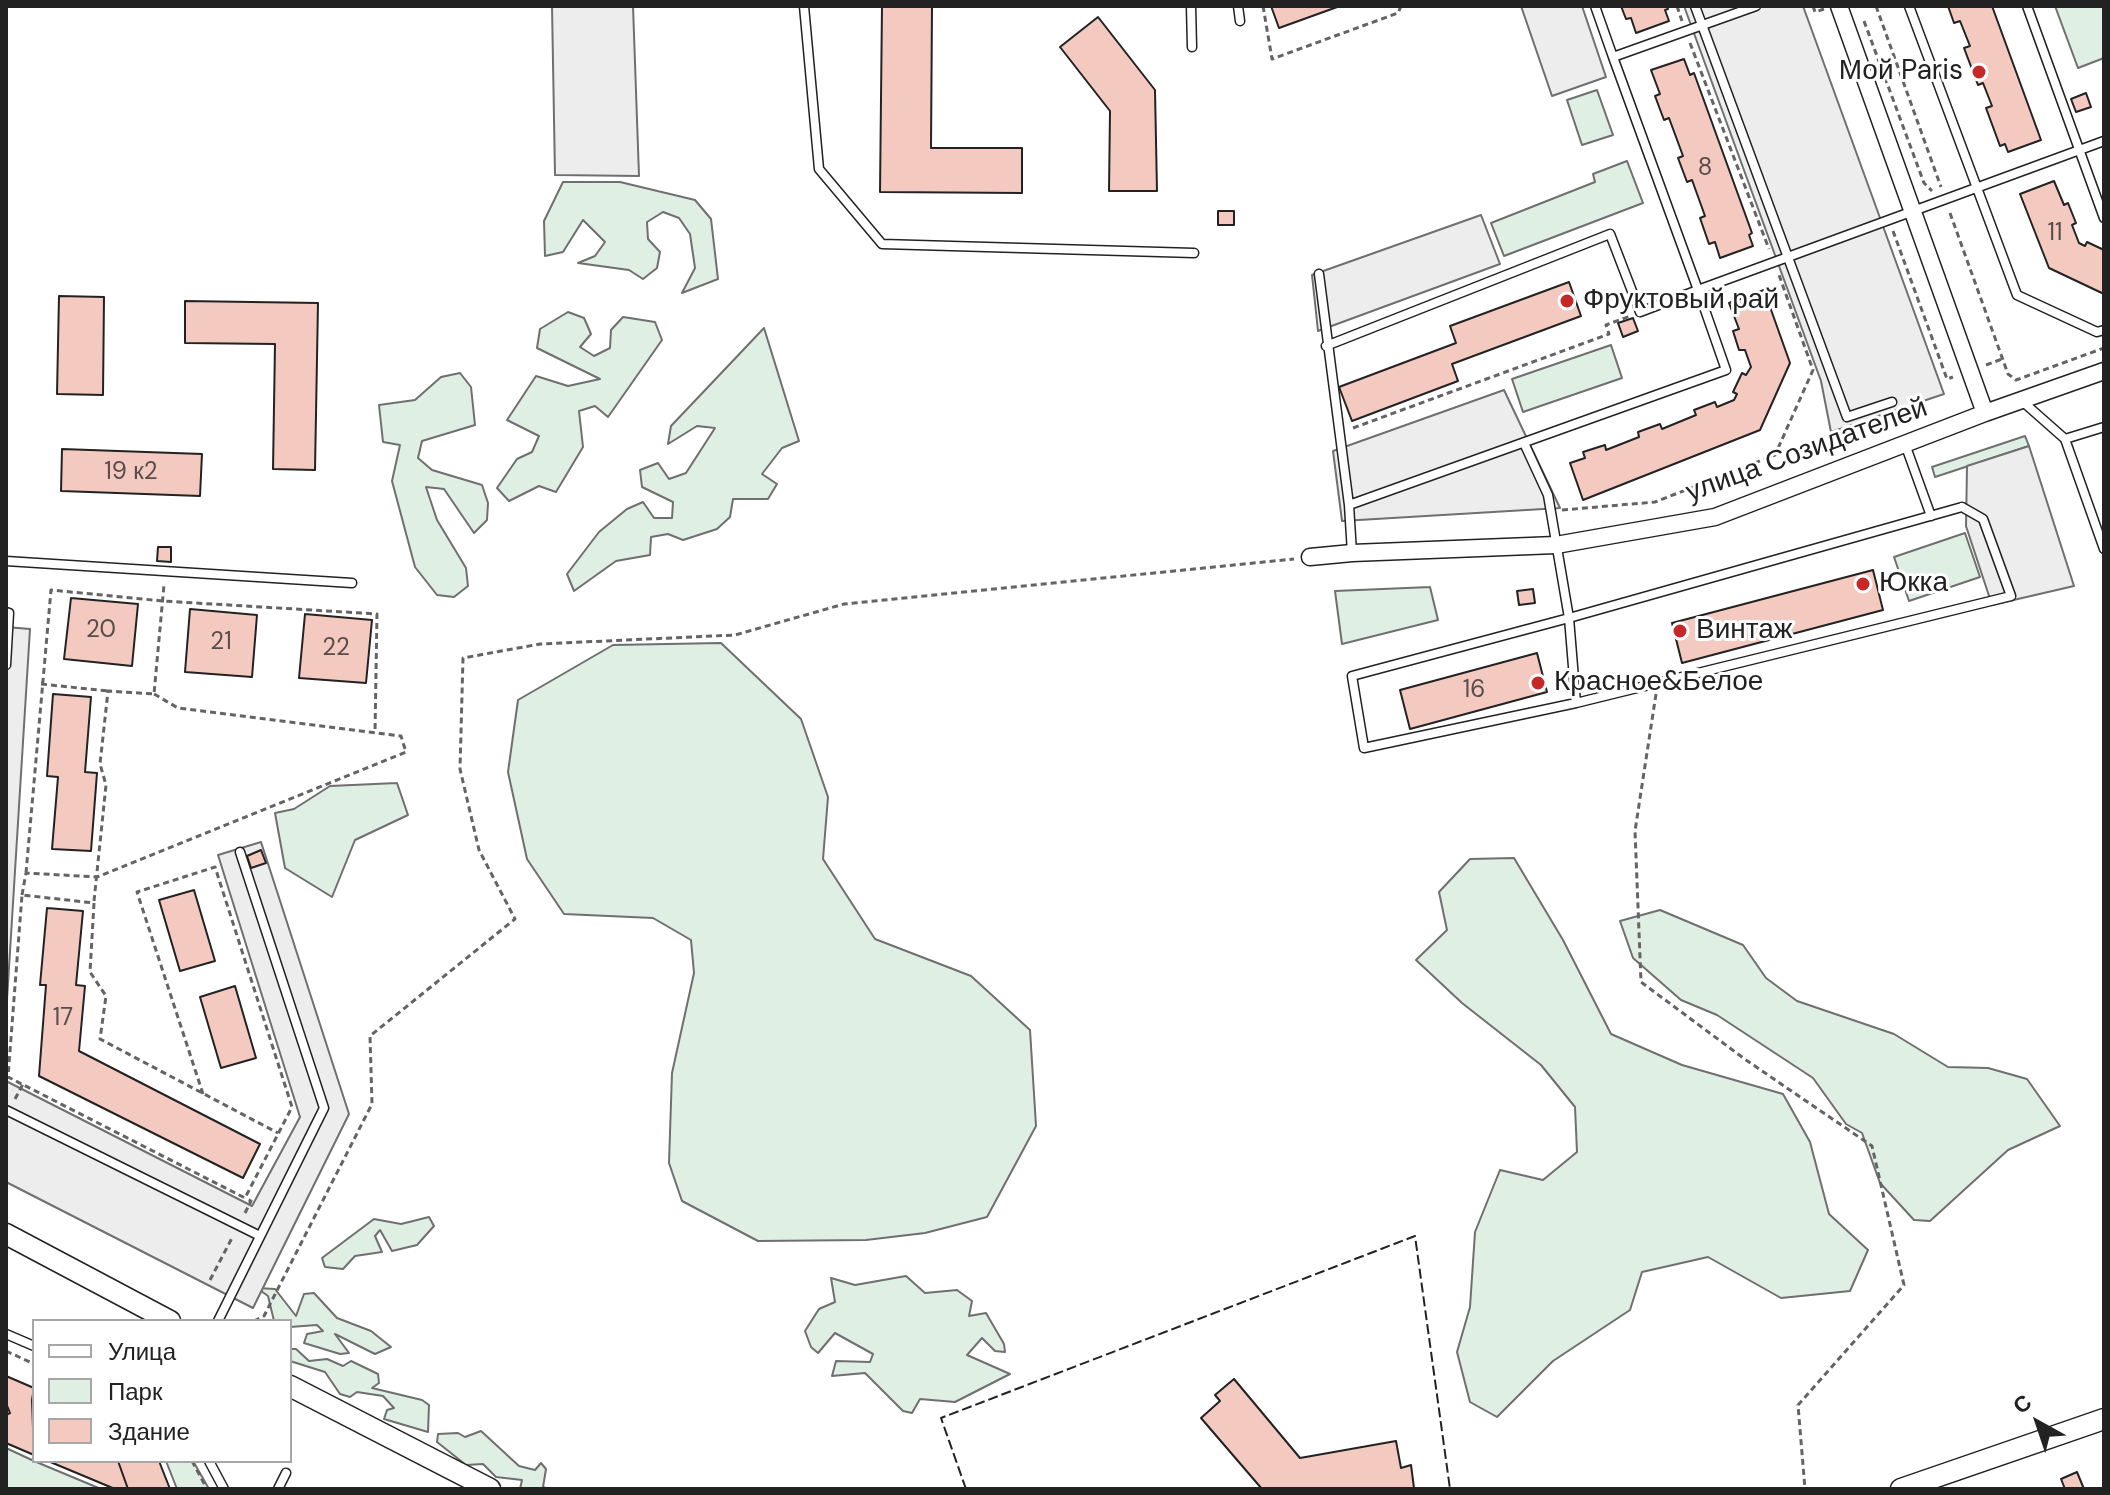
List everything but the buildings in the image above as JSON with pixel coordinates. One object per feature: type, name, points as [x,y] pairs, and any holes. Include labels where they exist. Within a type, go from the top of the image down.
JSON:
[{"type":"street","points":[[1839,6],[1985,413]]},
{"type":"street","name":"улица Созидателей","points":[[1310,557],[1556,545],[1715,517],[1985,413],[2104,371]]},
{"type":"street","points":[[6,1234],[166,1319]]},
{"type":"street","points":[[292,1387],[490,1489]]},
{"type":"street","points":[[1901,1489],[2104,1419]]},
{"type":"lane","points":[[804,6],[819,169],[882,244],[1194,253]]},
{"type":"lane","points":[[1191,6],[1192,47]]},
{"type":"lane","points":[[1238,6],[1240,21]]},
{"type":"lane","points":[[1349,505],[1726,370],[1595,6]]},
{"type":"lane","points":[[1695,6],[1847,417],[1892,402]]},
{"type":"lane","points":[[1613,57],[1756,6]]},
{"type":"lane","points":[[1909,6],[2017,295],[2097,332],[2104,330]]},
{"type":"lane","points":[[2027,6],[2104,218]]},
{"type":"lane","points":[[1326,346],[1610,234],[1640,312],[1946,199],[1975,183],[2104,141]]},
{"type":"lane","points":[[1319,274],[1349,505],[1352,553]]},
{"type":"lane","points":[[2021,400],[2065,439],[2104,549]]},
{"type":"lane","points":[[2065,439],[2104,427]]},
{"type":"lane","points":[[1524,443],[1548,495],[1569,618],[1576,703]]},
{"type":"lane","points":[[1905,444],[1931,516]]},
{"type":"lane","points":[[1962,507],[1983,519],[2011,596],[1576,703],[1364,748],[1352,676],[1931,516],[1962,507]]},
{"type":"lane","points":[[6,561],[352,583]]},
{"type":"lane","points":[[6,612],[9,613],[6,665]]},
{"type":"lane","points":[[219,1319],[324,1108],[240,852]]},
{"type":"lane","points":[[6,1110],[260,1236]]},
{"type":"lane","points":[[6,1334],[32,1345]]},
{"type":"lane","points":[[210,1463],[224,1489]]},
{"type":"lane","points":[[278,1489],[286,1473]]},
{"type":"path","points":[[1263,6],[1272,59],[1398,13],[1401,6]]},
{"type":"path","points":[[1551,511],[1655,502],[1775,455],[1813,370],[1677,6]]},
{"type":"path","points":[[1876,6],[1942,189]]},
{"type":"path","points":[[1864,21],[1924,183],[1933,192],[1975,183]]},
{"type":"path","points":[[1946,199],[2008,374],[2016,380],[2104,348]]},
{"type":"path","points":[[1338,433],[1609,334],[1606,325],[1640,312]]},
{"type":"path","points":[[258,1319],[264,1316],[372,1104],[370,1036],[515,919],[479,850],[460,769],[463,658],[540,644],[735,635],[844,604],[1310,557]]},
{"type":"path","points":[[154,694],[165,573]]},
{"type":"path","points":[[203,1094],[137,892],[215,867],[292,1107],[245,1198],[8,1077],[51,590],[163,601],[377,614],[375,733]]},
{"type":"path","points":[[1658,683],[1635,831],[1641,982],[1746,1060],[1872,1146],[1904,1285],[1798,1405],[1805,1489]]},
{"type":"path","points":[[26,873],[97,877],[406,752],[401,736],[178,708],[154,694],[41,684]]},
{"type":"path","points":[[108,691],[100,764],[106,785],[90,972],[106,996],[100,1039],[278,1133]]},
{"type":"path","points":[[22,895],[94,903]]},
{"type":"path","points":[[6,1351],[32,1363]]},
{"type":"path","points":[[193,1463],[207,1489]]},
{"type":"green space","points":[[2055,6],[2104,6],[2104,58],[2078,68]]},
{"type":"green space","points":[[1597,90],[1613,135],[1582,145],[1567,100]]},
{"type":"green space","points":[[1627,161],[1643,203],[1504,256],[1491,223],[1595,182],[1593,174]]},
{"type":"green space","points":[[563,182],[620,182],[695,200],[711,219],[718,279],[682,293],[695,268],[690,234],[679,218],[663,212],[647,222],[648,239],[660,252],[657,268],[643,279],[629,270],[578,263],[595,256],[605,242],[583,220],[563,252],[545,256],[544,221]]},
{"type":"green space","points":[[568,312],[584,318],[591,334],[580,347],[594,356],[610,348],[611,330],[623,317],[655,322],[662,340],[608,417],[595,406],[579,411],[583,447],[556,492],[539,486],[509,501],[497,488],[517,459],[532,452],[539,436],[507,420],[536,376],[568,386],[600,379],[537,348],[540,329]]},
{"type":"green space","points":[[764,328],[799,441],[782,448],[762,474],[777,484],[768,499],[733,499],[730,517],[717,529],[683,540],[668,534],[651,537],[650,555],[616,561],[574,591],[567,574],[599,532],[627,509],[643,502],[654,518],[672,518],[673,502],[642,487],[640,470],[658,463],[669,479],[686,473],[715,428],[697,426],[668,444],[671,426]]},
{"type":"green space","points":[[1611,345],[1622,378],[1523,412],[1512,379]]},
{"type":"green space","points":[[460,373],[471,387],[475,425],[422,441],[418,458],[432,470],[482,485],[488,503],[487,520],[474,533],[444,489],[426,487],[437,520],[466,568],[468,586],[454,597],[437,595],[415,567],[392,481],[400,445],[383,442],[379,405],[415,400],[441,377]]},
{"type":"green space","points":[[2025,436],[2029,446],[1935,477],[1932,467]]},
{"type":"green space","points":[[1965,533],[1980,577],[1909,601],[1894,557]]},
{"type":"green space","points":[[1430,587],[1438,620],[1342,644],[1335,591]]},
{"type":"green space","points":[[721,643],[801,719],[828,797],[823,859],[875,939],[971,976],[1030,1030],[1036,1126],[987,1217],[925,1233],[866,1240],[758,1241],[682,1201],[669,1163],[672,1073],[694,973],[691,940],[653,918],[564,914],[527,859],[508,772],[518,700],[613,645]]},
{"type":"green space","points":[[397,783],[408,815],[355,840],[332,897],[285,868],[275,813],[294,809],[330,786]]},
{"type":"green space","points":[[1514,858],[1563,940],[1611,1034],[1682,1065],[1783,1094],[1810,1142],[1829,1214],[1868,1250],[1850,1291],[1781,1298],[1708,1257],[1642,1272],[1630,1310],[1553,1361],[1497,1417],[1470,1402],[1457,1352],[1470,1307],[1475,1232],[1500,1170],[1543,1180],[1577,1152],[1575,1107],[1541,1065],[1462,1003],[1416,960],[1447,930],[1439,892],[1470,859]]},
{"type":"green space","points":[[1660,910],[1743,945],[1766,978],[1797,1001],[1894,1034],[1948,1067],[1988,1068],[2027,1079],[2060,1126],[2008,1150],[1930,1221],[1914,1220],[1880,1183],[1862,1133],[1846,1124],[1813,1078],[1717,1015],[1681,1000],[1633,958],[1620,921]]},
{"type":"green space","points":[[429,1217],[434,1226],[417,1245],[392,1251],[380,1230],[375,1236],[382,1252],[355,1256],[343,1269],[325,1267],[322,1258],[374,1219],[401,1224]]},
{"type":"green space","points":[[906,1276],[925,1293],[957,1290],[972,1301],[969,1316],[986,1313],[1004,1344],[1005,1352],[995,1351],[982,1338],[967,1355],[1010,1374],[955,1402],[920,1399],[912,1413],[903,1411],[865,1373],[832,1376],[836,1361],[870,1362],[873,1354],[835,1333],[818,1353],[811,1347],[805,1331],[819,1309],[835,1302],[831,1278],[855,1285]]},
{"type":"green space","points":[[257,1288],[275,1289],[296,1316],[304,1294],[314,1293],[337,1318],[371,1331],[391,1347],[375,1354],[335,1334],[349,1353],[340,1354],[304,1343],[307,1334],[323,1331],[317,1325],[292,1327],[292,1319],[274,1319],[268,1296]]},
{"type":"green space","points":[[292,1349],[309,1361],[327,1359],[343,1366],[351,1361],[378,1374],[379,1383],[372,1388],[422,1400],[429,1405],[428,1432],[384,1419],[387,1410],[394,1408],[383,1396],[357,1392],[350,1397],[340,1394],[325,1372],[292,1362]]},
{"type":"green space","points":[[481,1431],[519,1466],[535,1470],[541,1463],[546,1469],[543,1487],[550,1489],[520,1489],[522,1480],[496,1477],[483,1464],[466,1465],[437,1442],[438,1434],[458,1433],[465,1437]]},
{"type":"green space","points":[[6,1448],[32,1460],[32,1463],[101,1489],[6,1489]]},
{"type":"green space","points":[[167,1463],[194,1463],[209,1489],[177,1489]]},
{"type":"shaded area","points":[[552,6],[633,6],[639,176],[555,175]]},
{"type":"shaded area","points":[[1521,6],[1582,6],[1606,77],[1552,96]]},
{"type":"shaded area","points":[[1684,6],[1803,6],[1944,394],[1831,432],[1821,381]]},
{"type":"shaded area","points":[[1481,215],[1500,264],[1318,331],[1312,275]]},
{"type":"shaded area","points":[[1504,390],[1560,508],[1342,521],[1333,451]]},
{"type":"shaded area","points":[[2029,446],[2074,586],[1992,605],[1966,526],[1967,466]]},
{"type":"shaded area","points":[[6,627],[30,629],[6,1016]]},
{"type":"shaded area","points":[[261,842],[349,1114],[253,1308],[6,1182],[6,1081],[252,1206],[300,1117],[218,855]]},
{"type":"fence","points":[[966,1489],[941,1418],[1415,1236],[1450,1489]]},
{"type":"place","name":"Мой Paris","points":[[1979,72]]},
{"type":"place","name":"Фруктовый рай","points":[[1567,301]]},
{"type":"place","name":"Юкка","points":[[1863,584]]},
{"type":"place","name":"Винтаж","points":[[1680,631]]},
{"type":"place","name":"Красное&Белое","points":[[1538,683]]}]
